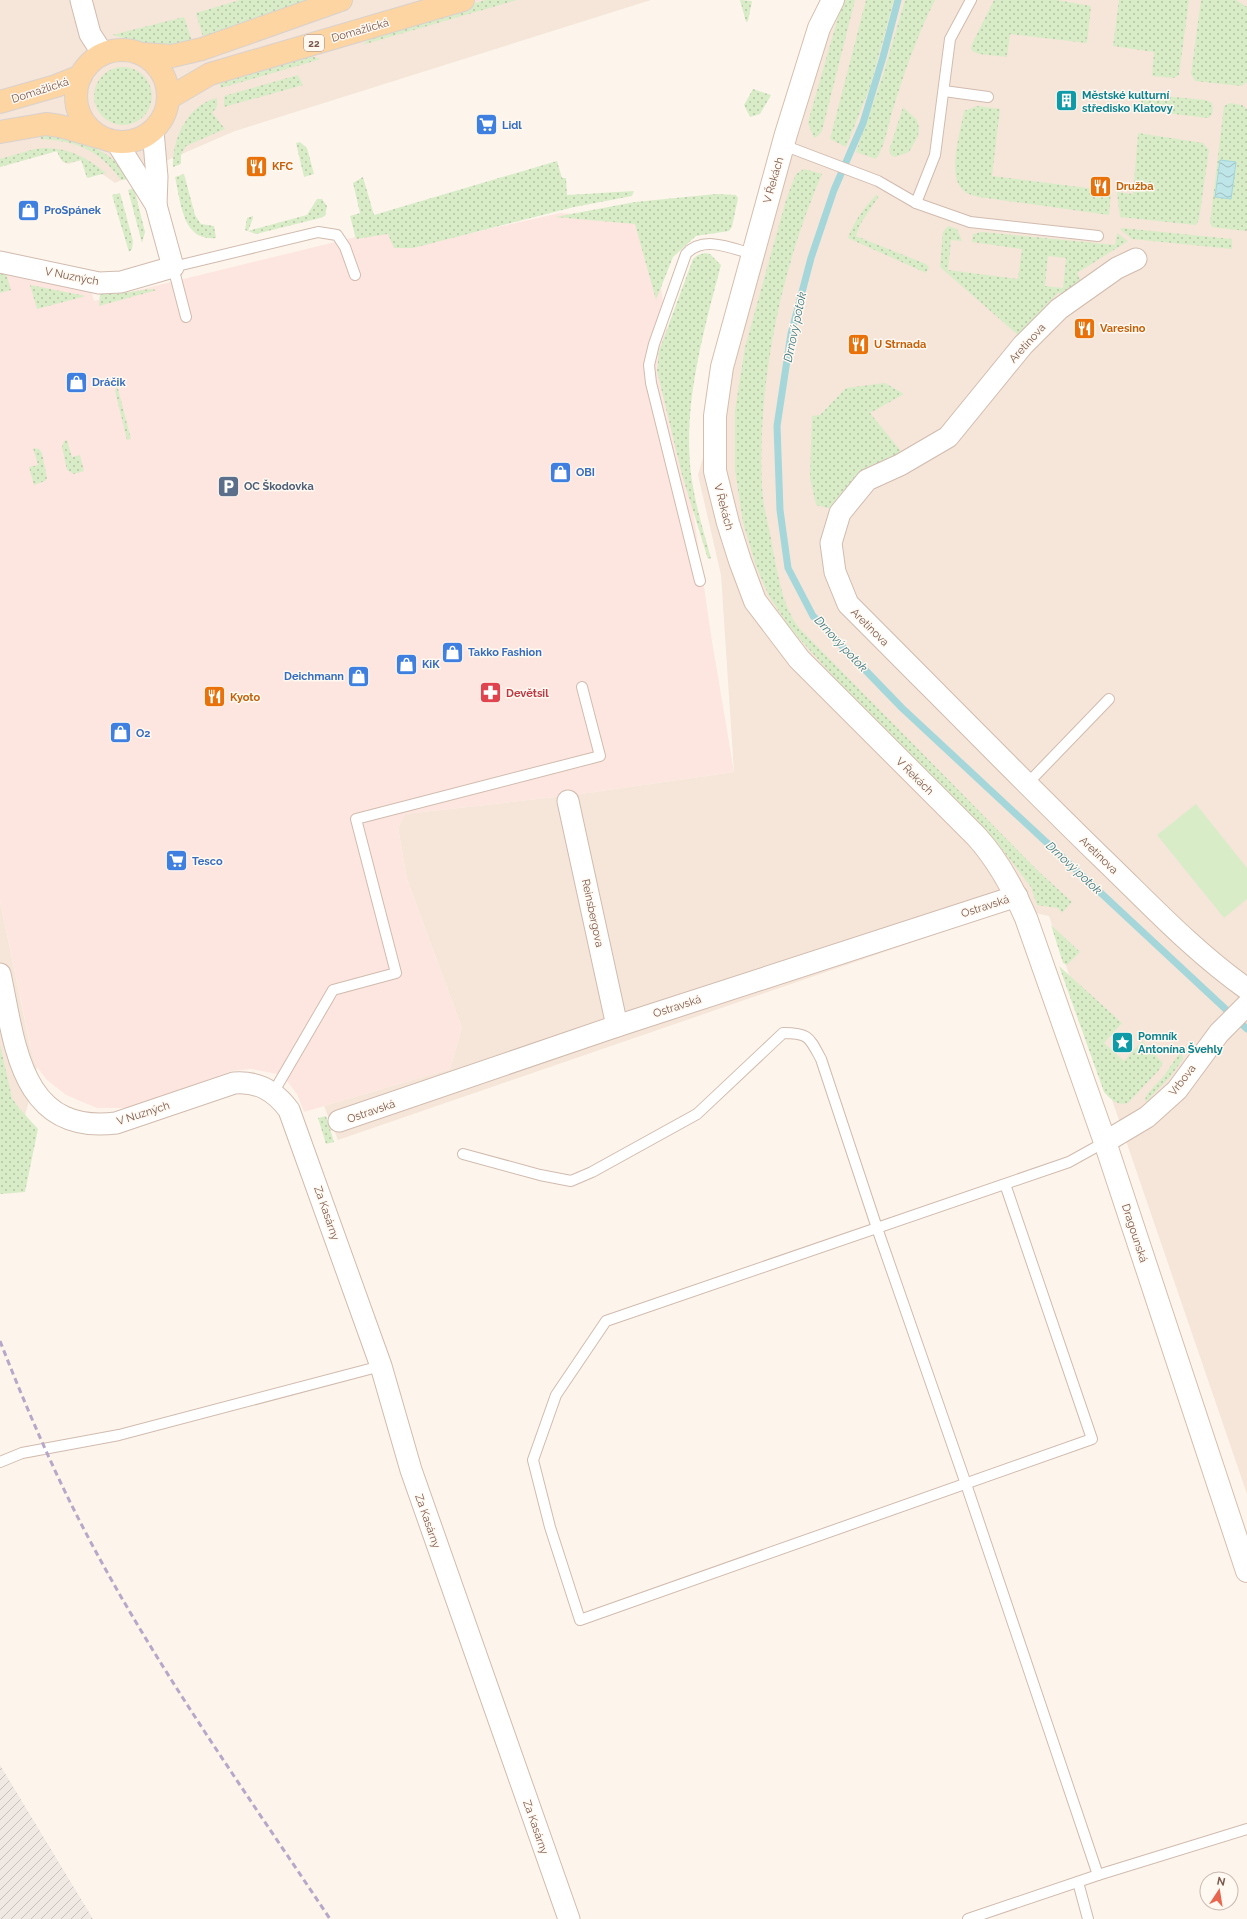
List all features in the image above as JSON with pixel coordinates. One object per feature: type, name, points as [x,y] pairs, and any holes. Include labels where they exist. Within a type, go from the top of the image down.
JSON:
[{"type":"main road","points":[[109,140],[85,123],[76,104],[76,90],[81,76],[90,63],[103,54],[116,50],[172,56],[202,49],[341,0]]},
{"type":"main road","name":"Domažlická","points":[[169,98],[210,74],[464,0]]},
{"type":"main road","points":[[0,132],[46,124],[60,126],[109,140],[130,142],[142,138],[153,131],[161,122],[167,110],[169,98],[167,84],[162,72],[154,62],[143,54]]},
{"type":"main road","name":"Domažlická","points":[[0,102],[56,86],[81,76]]},
{"type":"street","points":[[80,0],[90,34],[103,54]]},
{"type":"street","name":"V Řekách","points":[[819,28],[821,0]]},
{"type":"street","name":"V Řekách","points":[[834,0],[819,28],[783,145],[722,366],[715,416],[715,471],[728,523],[740,561],[755,600],[799,659],[992,854],[1017,896]]},
{"type":"street","points":[[153,131],[157,177],[156,205],[174,267]]},
{"type":"street","points":[[109,140],[156,205]]},
{"type":"street","name":"Aretinova","points":[[1136,258],[1117,268],[1059,309],[1023,345],[948,438],[900,465],[867,480],[840,513],[831,543],[835,572],[848,604],[1151,906],[1224,973],[1247,989]]},
{"type":"street","name":"V Nuzných","points":[[0,262],[99,283],[121,282],[174,267]]},
{"type":"street","name":"Reinsbergova","points":[[568,801],[617,1026]]},
{"type":"street","name":"Ostravská","points":[[339,1121],[617,1026],[1017,896]]},
{"type":"street","name":"Dragounská","points":[[1017,896],[1105,1142],[1247,1571]]},
{"type":"street","name":"V Nuzných","points":[[0,974],[17,1052],[26,1076],[40,1098],[52,1109],[65,1117],[84,1123],[104,1125],[116,1123],[234,1083],[254,1084],[273,1092],[282,1101],[294,1121]]},
{"type":"street","name":"Vrbova","points":[[1105,1142],[1147,1117],[1177,1090],[1219,1032],[1247,1005]]},
{"type":"street","name":"Za Kasárny","points":[[294,1121],[381,1366],[410,1470],[569,1919]]},
{"type":"lane","points":[[916,203],[935,155],[950,39],[971,0]]},
{"type":"lane","points":[[944,91],[988,97]]},
{"type":"lane","points":[[783,145],[878,181],[916,203],[970,222],[1098,236]]},
{"type":"lane","points":[[186,317],[174,267],[318,232],[337,236],[345,247],[355,275]]},
{"type":"lane","points":[[700,581],[651,383],[649,365],[654,344],[686,254],[692,247],[700,244],[710,244],[752,254]]},
{"type":"lane","points":[[273,1092],[333,990],[396,973],[356,819],[600,756],[582,686]]},
{"type":"lane","points":[[1027,784],[1109,699]]},
{"type":"lane","points":[[463,1154],[540,1175],[571,1181],[592,1172],[697,1114],[783,1033],[797,1033],[810,1038],[821,1059],[876,1228],[966,1484],[1098,1875]]},
{"type":"lane","points":[[1005,1184],[1092,1439],[580,1620],[550,1527],[533,1460],[556,1395],[606,1321],[1069,1162],[1105,1142]]},
{"type":"lane","points":[[0,1462],[22,1453],[119,1435],[381,1366]]},
{"type":"lane","points":[[968,1919],[1098,1875],[1247,1829]]},
{"type":"lane","points":[[1078,1882],[1088,1919]]},
{"type":"shaded area","points":[[0,0],[651,0],[235,131],[115,183],[82,160],[68,164],[63,162],[57,151],[0,167]]},
{"type":"shaded area","points":[[821,0],[1247,0],[1247,1494],[1049,916],[1012,908],[338,1140],[324,1106],[450,1069],[462,1028],[407,879],[398,828],[405,814],[573,795],[734,772],[721,575],[698,475],[768,235],[825,8]]},
{"type":"shaded area","name":"OC Škodovka","points":[[560,213],[651,219],[711,635],[734,772],[573,795],[405,814],[398,828],[407,879],[462,1028],[450,1069],[304,1112],[297,1094],[287,1081],[277,1074],[251,1069],[232,1071],[128,1108],[97,1108],[66,1095],[47,1080],[37,1067],[33,1058],[0,901],[0,272],[91,290],[94,301],[388,229],[419,245]]},
{"type":"shaded area","points":[[0,901],[30,1046],[37,1067],[7,1190],[0,1192]]},
{"type":"shaded area","points":[[0,1765],[93,1919],[0,1919]]},
{"type":"green space","points":[[240,0],[317,0],[204,40],[196,13]]},
{"type":"green space","points":[[486,0],[517,0],[362,45],[374,36],[404,23],[438,12]]},
{"type":"green space","points":[[740,0],[752,1],[748,21],[746,22]]},
{"type":"green space","points":[[843,0],[855,0],[822,131],[814,138],[808,123]]},
{"type":"green space","points":[[866,0],[894,0],[870,87],[846,147],[830,139]]},
{"type":"green space","points":[[905,0],[935,0],[912,52],[892,113],[885,141],[876,159],[856,152],[883,75]]},
{"type":"green space","points":[[994,0],[1057,0],[1091,6],[1087,43],[1010,34],[1007,57],[979,54],[972,51],[971,47],[973,42]]},
{"type":"green space","points":[[1119,0],[1189,0],[1179,75],[1174,78],[1152,76],[1154,52],[1113,46]]},
{"type":"green space","points":[[1201,0],[1236,0],[1247,7],[1247,82],[1241,86],[1195,81],[1191,74]]},
{"type":"green space","points":[[184,17],[193,44],[160,47],[112,35]]},
{"type":"green space","points":[[310,56],[321,59],[221,88],[219,81]]},
{"type":"green space","points":[[117,67],[129,67],[144,75],[152,90],[152,102],[144,117],[129,125],[117,125],[102,117],[94,102],[94,90],[102,75]]},
{"type":"green space","points":[[298,75],[303,85],[224,107],[224,96]]},
{"type":"green space","points":[[753,89],[771,95],[760,114],[750,117],[744,105]]},
{"type":"green space","points":[[1142,94],[1206,100],[1212,103],[1213,112],[1208,118],[1140,110]]},
{"type":"green space","points":[[217,98],[217,107],[212,113],[225,129],[186,146],[181,155],[181,164],[173,167],[175,145],[183,125],[197,108],[206,102]]},
{"type":"green space","points":[[1230,103],[1242,105],[1247,109],[1246,231],[1212,227],[1210,223],[1224,106]]},
{"type":"green space","points":[[977,106],[1000,109],[992,176],[1111,191],[1109,215],[979,197],[965,192],[959,185],[956,178],[955,159],[964,111]]},
{"type":"green space","points":[[903,107],[917,120],[919,128],[918,136],[909,152],[895,157],[892,156],[889,151]]},
{"type":"green space","points":[[54,131],[87,144],[107,155],[130,179],[121,180],[104,161],[96,154],[86,149],[66,142],[41,139],[39,133]]},
{"type":"green space","points":[[1138,133],[1203,143],[1209,150],[1199,219],[1196,225],[1120,217],[1117,192],[1133,194]]},
{"type":"green space","points":[[300,142],[307,148],[314,174],[304,177],[296,143]]},
{"type":"green space","points":[[45,148],[71,152],[85,158],[106,173],[87,178],[81,160],[66,163],[61,160],[57,151],[0,167],[0,159],[35,149]]},
{"type":"green space","points":[[557,161],[562,178],[566,178],[567,195],[634,191],[632,196],[574,207],[413,248],[394,248],[388,234],[356,239],[350,216],[360,213],[353,183],[363,177],[374,215]]},
{"type":"green space","points":[[804,169],[822,174],[807,210],[795,248],[775,327],[768,367],[761,448],[764,503],[779,581],[785,601],[800,629],[1038,871],[1072,902],[1062,913],[1058,908],[1037,905],[1031,887],[998,844],[850,695],[790,628],[769,596],[756,566],[743,522],[735,471],[735,410],[745,347],[786,200],[796,174]]},
{"type":"green space","points":[[184,174],[195,215],[201,224],[214,226],[216,238],[205,238],[196,234],[185,218],[175,177]]},
{"type":"green space","points":[[134,188],[145,232],[142,243],[128,190]]},
{"type":"green space","points":[[120,193],[133,241],[132,249],[129,252],[112,195]]},
{"type":"green space","points":[[716,194],[736,195],[738,198],[732,227],[729,231],[696,236],[673,257],[656,300],[635,224],[555,217],[635,202]]},
{"type":"green space","points":[[876,195],[879,196],[861,223],[856,236],[926,264],[929,267],[926,273],[848,238],[860,215]]},
{"type":"green space","points":[[317,199],[322,199],[327,206],[325,216],[256,234],[245,230],[247,218],[253,216],[248,231],[307,215]]},
{"type":"green space","points":[[948,226],[957,229],[962,241],[951,240],[948,270],[1018,279],[1022,249],[972,242],[973,234],[982,232],[1115,245],[1117,233],[1128,241],[1077,273],[1081,282],[1061,294],[1059,292],[1018,335],[940,267],[943,232]],"holes":[[[1048,256],[1066,258],[1063,288],[1045,286]]]},
{"type":"green space","points":[[1120,229],[1232,239],[1232,249],[1132,239]]},
{"type":"green space","points":[[705,253],[710,254],[721,265],[707,318],[696,372],[689,427],[689,454],[692,481],[700,520],[711,558],[708,559],[682,475],[657,371],[659,351],[693,259],[698,255]]},
{"type":"green space","points":[[0,272],[6,273],[11,290],[0,293]]},
{"type":"green space","points":[[30,285],[86,296],[37,309]]},
{"type":"green space","points":[[150,289],[157,290],[99,306],[100,293],[116,294]]},
{"type":"green space","points":[[885,383],[904,394],[870,413],[904,455],[832,509],[816,505],[810,478],[812,416],[820,415],[846,388]]},
{"type":"green space","points":[[117,385],[131,439],[127,440],[115,391]]},
{"type":"green space","points":[[67,440],[72,457],[80,455],[84,471],[74,474],[67,470],[62,447],[64,441]]},
{"type":"green space","points":[[33,448],[39,449],[42,453],[47,478],[45,481],[34,485],[29,467],[38,465]]},
{"type":"green space","points":[[1196,804],[1247,868],[1247,899],[1224,918],[1157,835]]},
{"type":"green space","points":[[1051,925],[1080,952],[1067,965],[1063,963]]},
{"type":"green space","points":[[1059,966],[1122,1023],[1104,1043],[1124,1061],[1142,1041],[1163,1063],[1159,1070],[1128,1103],[1121,1104],[1114,1102],[1104,1092]]},
{"type":"green space","points":[[0,1045],[12,1098],[38,1129],[25,1192],[0,1194]]},
{"type":"green space","points":[[1181,1051],[1183,1059],[1171,1076],[1146,1102],[1145,1099],[1148,1093],[1163,1077]]},
{"type":"green space","points":[[326,1116],[334,1142],[326,1144],[318,1118]]},
{"type":"water","points":[[1220,160],[1236,162],[1231,199],[1215,197]]},
{"type":"waterway","name":"Drnový potok","points":[[898,0],[863,123],[834,190],[811,258],[791,334],[777,426],[780,510],[788,568],[813,616],[902,708],[1247,1029]]},
{"type":"railway","points":[[0,1341],[58,1477],[87,1535],[118,1591],[151,1647],[221,1757],[330,1919]]},
{"type":"place","name":"Městské kulturní středisko Klatovy","points":[[1066,101]]},
{"type":"place","name":"Lidl","points":[[486,125]]},
{"type":"place","name":"KFC","points":[[256,166]]},
{"type":"place","name":"Družba","points":[[1101,186]]},
{"type":"place","name":"ProSpánek","points":[[28,210]]},
{"type":"place","name":"Varesino","points":[[1085,328]]},
{"type":"place","name":"U Strnada","points":[[858,344]]},
{"type":"place","name":"Dráčik","points":[[76,382]]},
{"type":"place","name":"OBI","points":[[560,472]]},
{"type":"place","name":"OC Škodovka","points":[[228,486]]},
{"type":"place","name":"Takko Fashion","points":[[453,652]]},
{"type":"place","name":"KiK","points":[[406,664]]},
{"type":"place","name":"Deichmann","points":[[359,676]]},
{"type":"place","name":"Devětsil","points":[[491,693]]},
{"type":"place","name":"Kyoto","points":[[214,697]]},
{"type":"place","name":"O2","points":[[121,733]]},
{"type":"place","name":"Tesco","points":[[176,861]]},
{"type":"place","name":"Pomník Antonína Švehly","points":[[1123,1042]]}]
